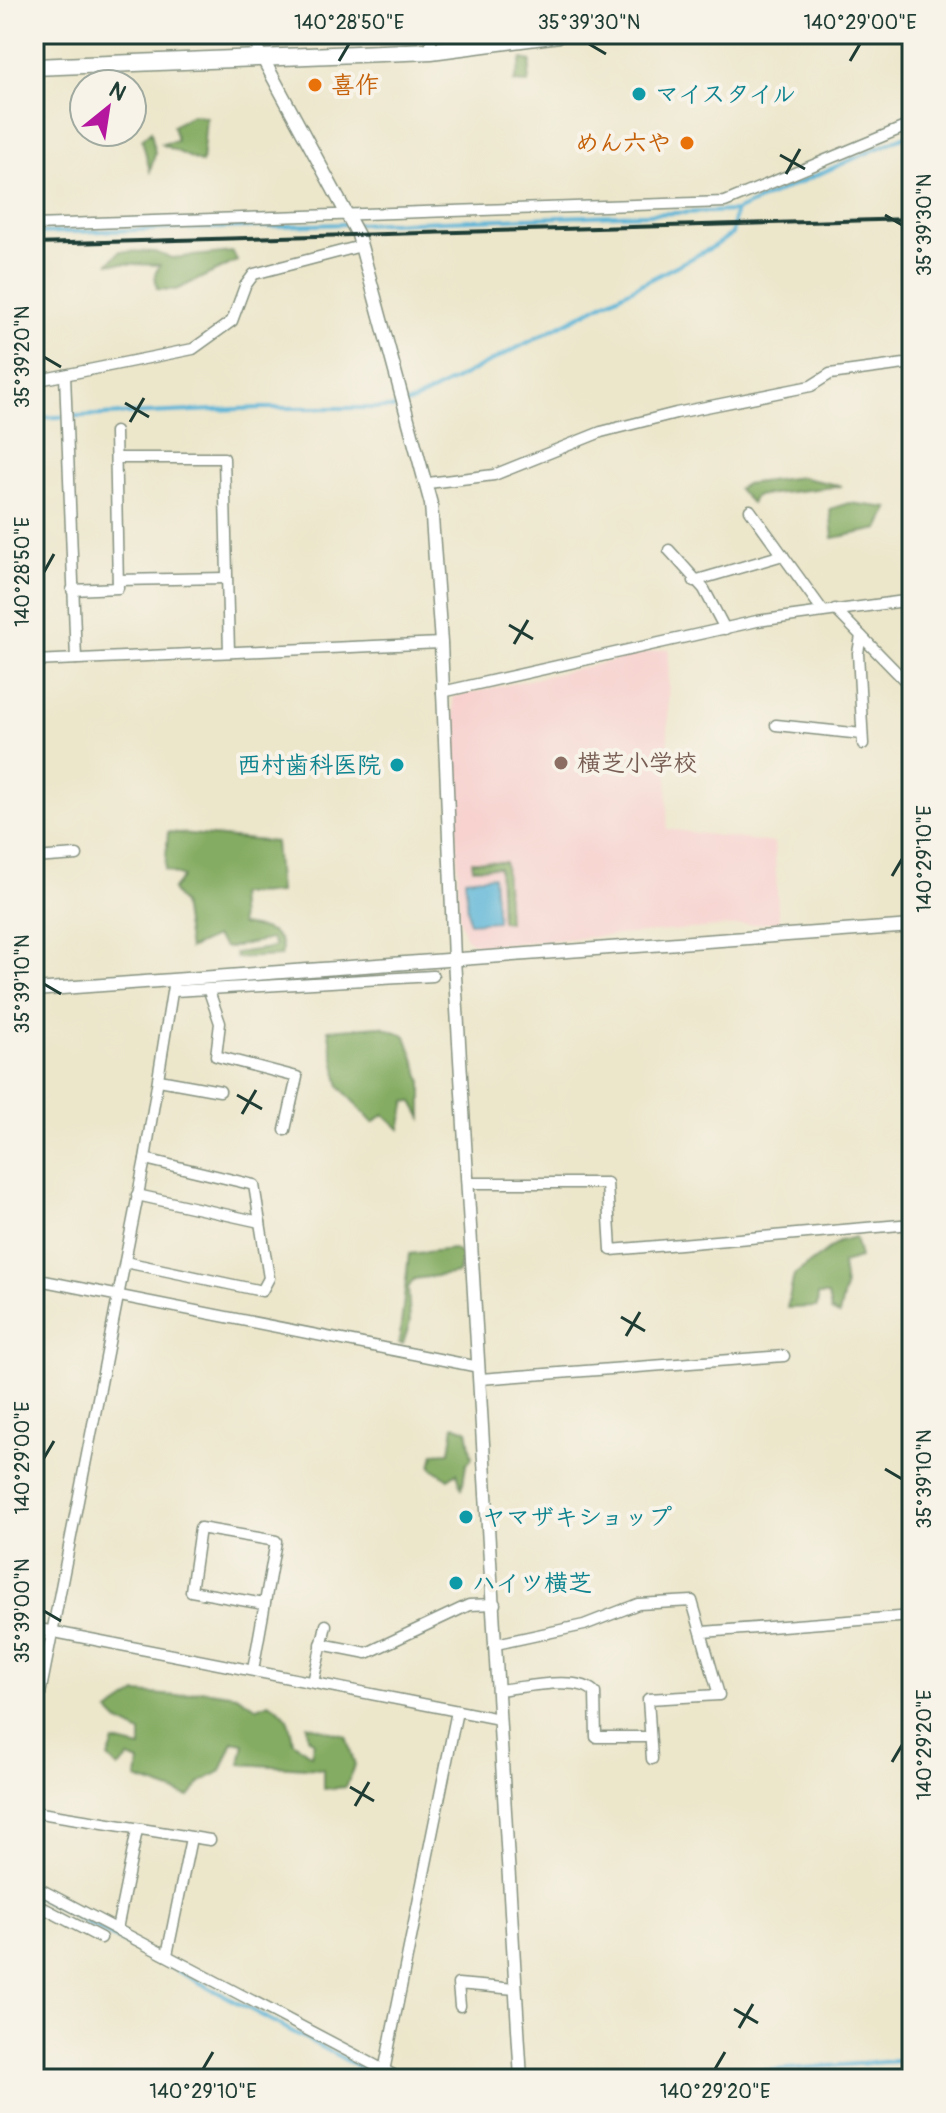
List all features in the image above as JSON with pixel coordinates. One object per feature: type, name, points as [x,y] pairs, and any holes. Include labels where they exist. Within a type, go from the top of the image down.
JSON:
[{"type":"highway","points":[[34,67],[262,57],[550,35]]},
{"type":"street","points":[[251,34],[350,215],[428,483],[441,643],[454,959],[495,1604],[521,2079]]},
{"type":"street","points":[[34,225],[725,202],[912,124]]},
{"type":"street","points":[[34,381],[193,349],[232,321],[254,274],[361,246]]},
{"type":"street","points":[[428,483],[494,475],[601,432],[676,413],[811,386],[830,374],[912,363]]},
{"type":"street","points":[[65,375],[76,659]]},
{"type":"street","points":[[72,590],[118,588],[115,432]]},
{"type":"street","points":[[117,458],[224,458],[229,652]]},
{"type":"street","points":[[750,510],[823,611]]},
{"type":"street","points":[[669,550],[704,589],[725,629]]},
{"type":"street","points":[[694,581],[783,555]]},
{"type":"street","points":[[118,580],[226,578]]},
{"type":"street","points":[[442,692],[725,629],[835,609],[912,600]]},
{"type":"street","points":[[835,609],[912,688]]},
{"type":"street","points":[[776,725],[862,739],[858,653],[861,636]]},
{"type":"street","points":[[34,661],[441,643]]},
{"type":"street","points":[[34,858],[77,855]]},
{"type":"street","points":[[34,990],[174,985],[454,959],[912,926]]},
{"type":"street","points":[[174,985],[209,991],[433,976]]},
{"type":"street","points":[[34,1725],[145,1159],[174,985]]},
{"type":"street","points":[[209,991],[220,1023],[216,1056],[297,1077],[285,1130]]},
{"type":"street","points":[[159,1080],[220,1091]]},
{"type":"street","points":[[125,1262],[262,1291],[269,1278],[254,1185],[145,1159]]},
{"type":"street","points":[[468,1183],[607,1183],[611,1250],[912,1224]]},
{"type":"street","points":[[137,1195],[260,1222]]},
{"type":"street","points":[[34,1279],[479,1373],[784,1356]]},
{"type":"street","points":[[253,1670],[276,1541],[200,1528],[191,1591],[264,1604]]},
{"type":"street","points":[[496,1644],[584,1625],[638,1604],[692,1601],[719,1695],[648,1699],[652,1759]]},
{"type":"street","points":[[321,1644],[367,1653],[469,1605],[495,1604]]},
{"type":"street","points":[[703,1632],[912,1616]]},
{"type":"street","points":[[313,1682],[326,1625]]},
{"type":"street","points":[[34,1628],[499,1719]]},
{"type":"street","points":[[498,1690],[569,1683],[585,1685],[595,1693],[596,1737],[650,1737]]},
{"type":"street","points":[[384,2071],[457,1711]]},
{"type":"street","points":[[34,1812],[210,1840]]},
{"type":"street","points":[[117,1929],[137,1830]]},
{"type":"street","points":[[167,1955],[191,1838]]},
{"type":"street","points":[[34,1886],[401,2079]]},
{"type":"street","points":[[34,1903],[101,1938]]},
{"type":"street","points":[[460,2006],[458,1984],[515,1989]]},
{"type":"shaded area","name":"横芝小学校","points":[[669,648],[667,829],[774,843],[779,922],[480,946],[470,941],[465,937],[459,918],[453,697]]},
{"type":"green space","points":[[522,59],[531,61],[528,83],[514,82]]},
{"type":"green space","points":[[192,115],[206,117],[202,163],[161,144],[177,141],[173,126]]},
{"type":"green space","points":[[151,131],[155,153],[150,171],[144,148],[148,148],[148,134]]},
{"type":"green space","points":[[120,251],[154,252],[172,258],[233,252],[237,261],[176,290],[157,289],[155,274],[160,265],[109,263]]},
{"type":"green space","points":[[800,477],[842,486],[755,496],[751,503],[738,489],[745,484]]},
{"type":"green space","points":[[849,503],[889,508],[879,529],[833,538],[830,509]]},
{"type":"green space","points":[[168,832],[275,842],[279,893],[238,894],[240,925],[263,929],[276,936],[282,947],[281,956],[236,958],[235,953],[271,948],[275,945],[271,939],[226,948],[215,937],[189,949],[182,904],[172,890],[183,877],[165,870]]},
{"type":"green space","points":[[472,861],[505,862],[508,922],[501,921],[499,867],[473,868]]},
{"type":"green space","points":[[381,1026],[406,1036],[422,1081],[422,1118],[413,1102],[406,1101],[400,1129],[384,1114],[373,1123],[340,1087],[328,1030]]},
{"type":"green space","points":[[855,1237],[860,1258],[842,1263],[845,1288],[839,1315],[831,1311],[828,1295],[818,1295],[817,1307],[787,1308],[794,1275],[840,1241]]},
{"type":"green space","points":[[453,1249],[463,1255],[458,1273],[414,1279],[408,1288],[410,1322],[403,1344],[399,1343],[409,1254]]},
{"type":"green space","points":[[454,1425],[467,1430],[472,1458],[466,1465],[462,1489],[457,1473],[448,1479],[431,1467],[434,1453],[450,1452]]},
{"type":"green space","points":[[203,1690],[236,1695],[258,1708],[268,1703],[280,1709],[293,1742],[311,1755],[314,1742],[308,1737],[307,1725],[346,1736],[355,1766],[346,1787],[323,1789],[323,1769],[240,1764],[244,1744],[233,1742],[221,1771],[200,1783],[189,1797],[137,1779],[139,1762],[129,1758],[118,1768],[108,1758],[114,1742],[141,1748],[141,1733],[119,1722],[109,1712],[137,1693],[178,1696]]},
{"type":"water","points":[[493,876],[497,921],[469,923],[465,879]]},
{"type":"waterway","points":[[356,224],[735,211],[912,133]]},
{"type":"waterway","points":[[34,418],[261,408],[394,408],[412,402],[713,247],[732,234],[735,211]]},
{"type":"waterway","points":[[34,233],[347,224]]},
{"type":"waterway","points":[[34,1895],[382,2079]]},
{"type":"waterway","points":[[653,2079],[912,2060]]},
{"type":"railway","points":[[34,244],[912,219]]},
{"type":"place","name":"喜作","points":[[315,85]]},
{"type":"place","name":"マイスタイル","points":[[639,94]]},
{"type":"place","name":"めん六や","points":[[687,143]]},
{"type":"place","name":"横芝小学校","points":[[561,763]]},
{"type":"place","name":"西村歯科医院","points":[[397,765]]},
{"type":"place","name":"ヤマザキショップ","points":[[466,1517]]},
{"type":"place","name":"ハイツ横芝","points":[[456,1583]]}]
